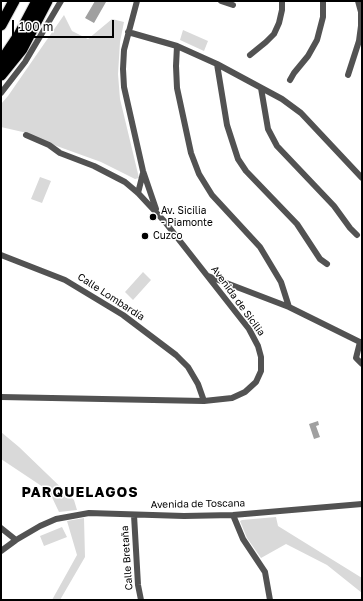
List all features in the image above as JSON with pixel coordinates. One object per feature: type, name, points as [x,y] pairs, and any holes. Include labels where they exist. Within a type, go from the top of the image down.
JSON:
[{"type":"highway","points":[[1,25],[14,1]]},
{"type":"highway","points":[[1,62],[19,35],[37,1]]},
{"type":"highway","points":[[1,75],[22,49],[47,1]]},
{"type":"street","points":[[1,93],[25,62],[61,1]]},
{"type":"street","points":[[137,1],[124,50],[124,87],[143,171],[157,213]]},
{"type":"street","points":[[220,1],[233,5]]},
{"type":"street","points":[[250,55],[274,34],[281,16],[282,1]]},
{"type":"street","points":[[290,80],[308,56],[317,40],[323,17],[324,1]]},
{"type":"street","points":[[348,75],[359,41],[361,12],[358,1]]},
{"type":"street","points":[[128,32],[177,46],[217,64],[282,99],[300,113],[362,178]]},
{"type":"street","points":[[177,46],[177,88],[190,153],[199,174],[212,195],[260,247],[281,282],[289,308]]},
{"type":"street","points":[[217,64],[227,125],[238,159],[246,171],[297,224],[320,259],[327,264]]},
{"type":"street","points":[[261,88],[268,129],[277,146],[334,206],[357,235]]},
{"type":"street","name":"Avenida de Sicilia","points":[[1,397],[204,401],[232,398],[246,392],[256,382],[261,371],[261,357],[258,346],[248,328],[157,213],[138,193],[125,182],[100,169],[60,153],[49,145],[26,136]]},
{"type":"street","points":[[138,193],[143,171]]},
{"type":"street","name":"Calle Lombardía","points":[[1,255],[65,280],[123,315],[176,355],[188,367],[198,384],[204,401]]},
{"type":"street","points":[[206,275],[289,308],[361,342],[356,358],[362,364]]},
{"type":"street","name":"Avenida de Toscana","points":[[1,551],[16,540],[45,524],[56,519],[74,515],[106,513],[134,515],[233,516],[362,504]]},
{"type":"street","name":"Calle Bretaña","points":[[134,515],[138,585],[141,600]]},
{"type":"street","points":[[233,516],[243,539],[265,572],[270,600]]},
{"type":"street","points":[[1,528],[16,540]]},
{"type":"shaded area","points":[[95,1],[106,2],[94,23],[85,18]]},
{"type":"shaded area","points":[[64,15],[72,31],[88,39],[112,19],[124,22],[120,42],[118,74],[120,99],[139,178],[135,179],[101,162],[54,145],[27,133],[1,127],[1,104]]},
{"type":"shaded area","points":[[183,30],[208,41],[204,51],[180,40]]},
{"type":"shaded area","points":[[40,177],[51,181],[42,203],[31,199]]},
{"type":"shaded area","points":[[143,272],[151,280],[133,300],[125,292]]},
{"type":"shaded area","points":[[318,421],[319,425],[316,426],[320,437],[314,439],[309,424]]},
{"type":"shaded area","points":[[1,432],[19,447],[74,500],[77,510],[59,512],[49,491],[1,459]]},
{"type":"shaded area","points":[[276,517],[278,526],[362,578],[362,593],[327,565],[286,544],[261,558],[247,538],[240,521]]},
{"type":"shaded area","points":[[84,518],[85,557],[60,600],[52,600],[77,555],[67,521]]},
{"type":"shaded area","points":[[62,527],[67,537],[44,546],[40,536]]},
{"type":"place","name":"Av. Sicilia - Piamonte","points":[[153,217]]},
{"type":"place","name":"Cuzco","points":[[145,236]]},
{"type":"district","name":"PARQUELAGOS","points":[[80,493]]}]
